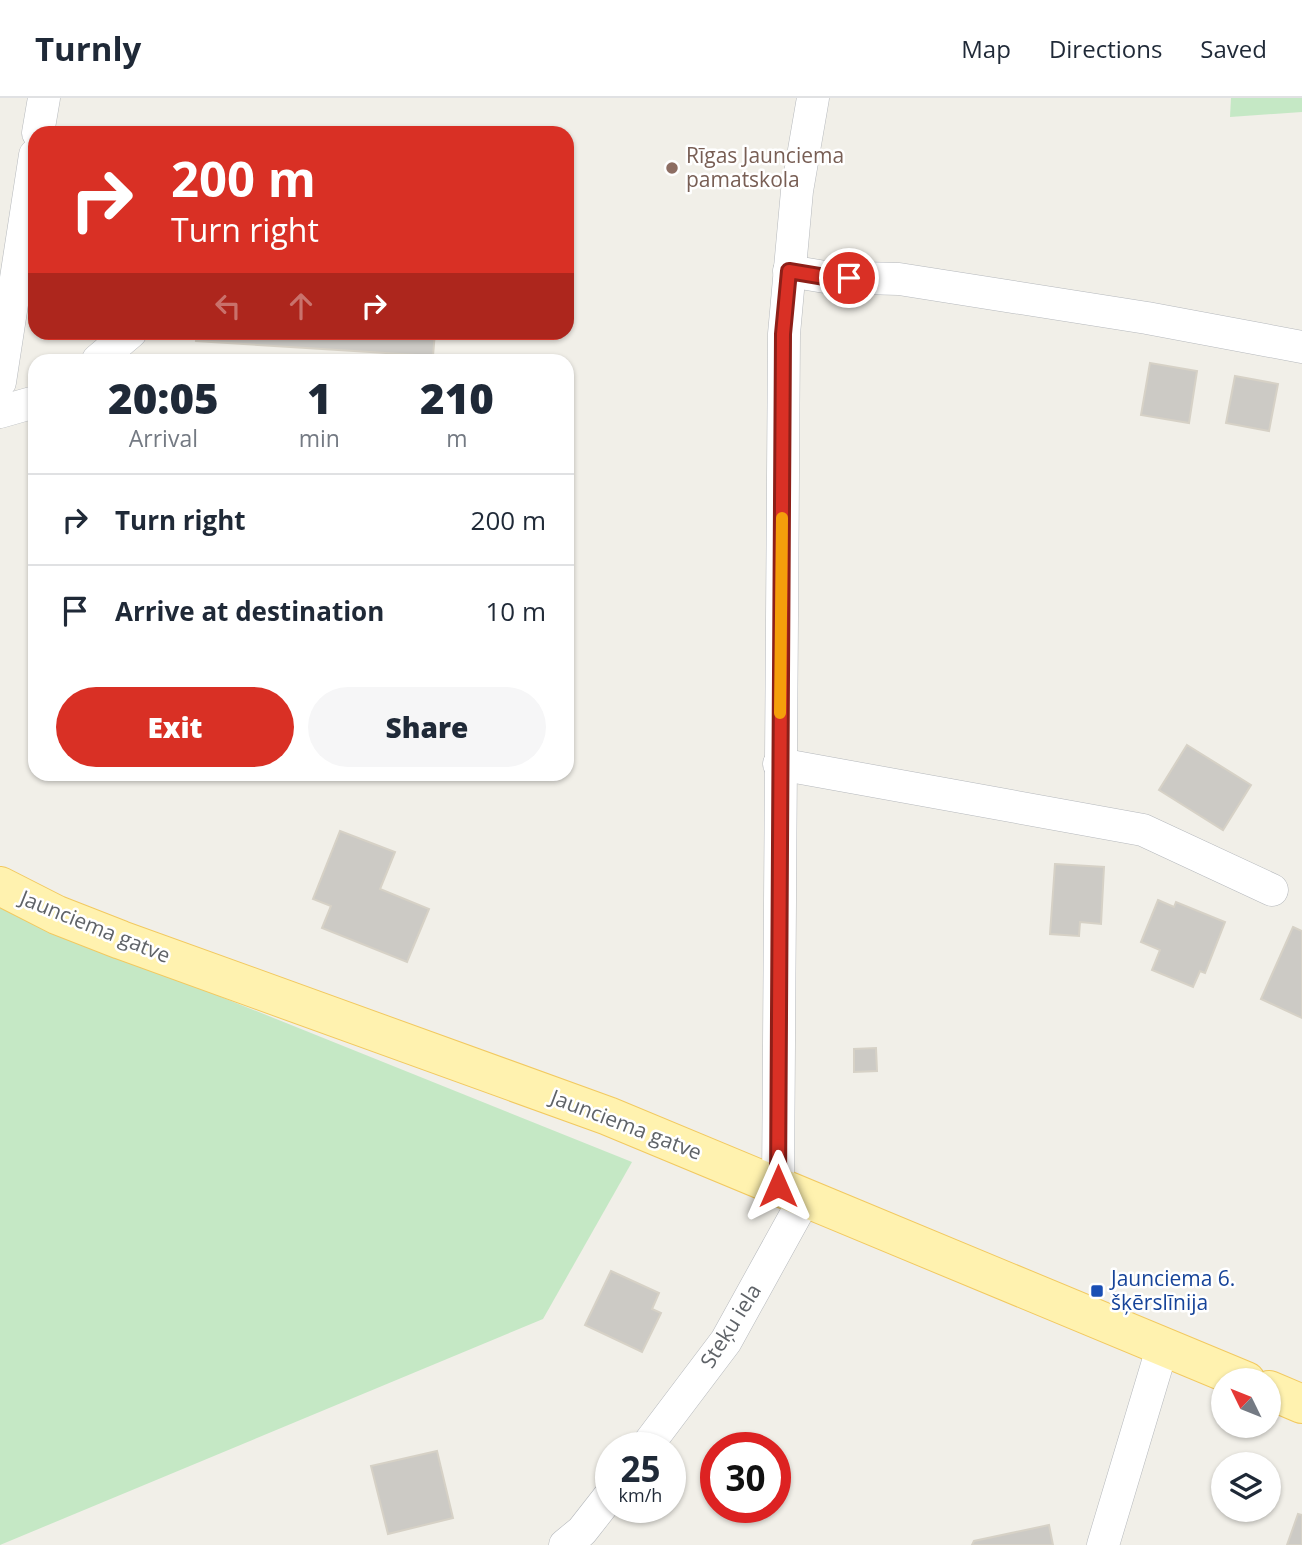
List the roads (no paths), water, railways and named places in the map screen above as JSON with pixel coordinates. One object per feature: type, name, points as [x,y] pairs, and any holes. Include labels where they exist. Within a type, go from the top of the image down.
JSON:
[{"type":"main road","name":"Jaunciema gatve","points":[[0,886],[57,915],[121,940],[608,1116],[1216,1368]]},
{"type":"main road","points":[[1281,1395],[1302,1404]]},
{"type":"street","points":[[39,126],[44,98]]},
{"type":"street","points":[[792,1192],[779,764],[783,334],[797,191],[813,98]]},
{"type":"street","points":[[0,382],[28,200]]},
{"type":"street","points":[[789,271],[825,277],[898,279],[1147,318],[1302,347]]},
{"type":"street","points":[[105,354],[122,340]]},
{"type":"street","points":[[0,412],[28,404]]},
{"type":"street","points":[[779,764],[1143,830],[1272,890]]},
{"type":"street","name":"Steķu iela","points":[[657,1432],[726,1341],[792,1192]]},
{"type":"street","points":[[1103,1545],[1163,1345]]},
{"type":"street","points":[[565,1545],[582,1531],[595,1514]]},
{"type":"place","name":"Rīgas Jaunciema pamatskola","points":[[672,168]]},
{"type":"place","name":"Jaunciema 6. šķērslīnija","points":[[1097,1291]]}]
